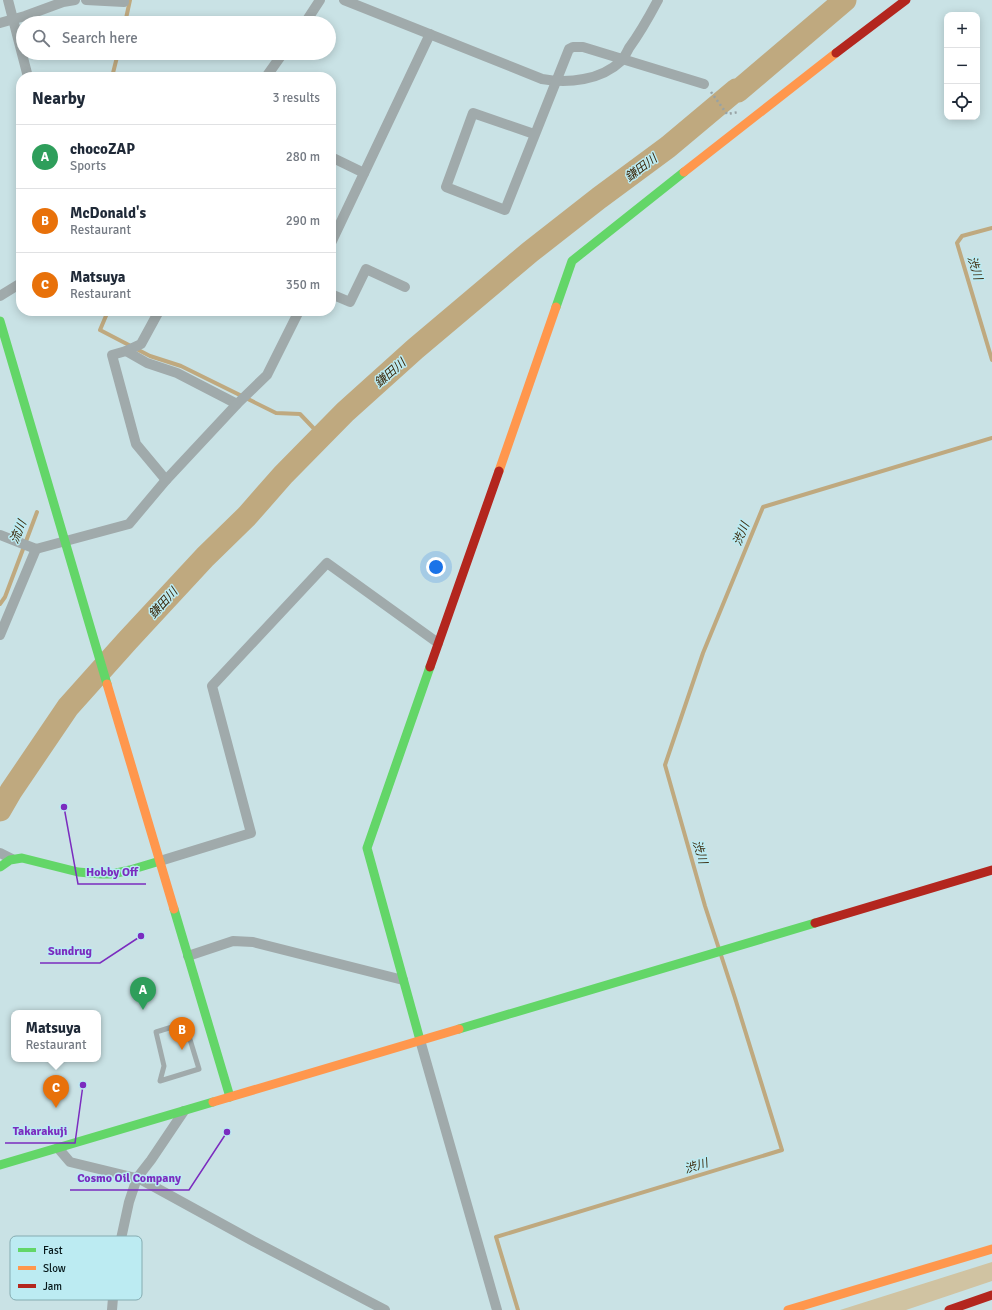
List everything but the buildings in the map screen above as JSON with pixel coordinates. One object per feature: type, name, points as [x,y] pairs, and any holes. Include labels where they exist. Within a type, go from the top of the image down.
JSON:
[{"type":"main road","points":[[420,1040],[367,848],[572,261],[757,114],[906,0]]},
{"type":"main road","points":[[0,321],[230,1097]]},
{"type":"main road","points":[[0,867],[12,859],[22,858],[88,874],[100,875],[114,874],[160,861]]},
{"type":"main road","points":[[1,1164],[184,1111],[992,870]]},
{"type":"main road","points":[[788,1310],[992,1249]]},
{"type":"main road","points":[[948,1310],[992,1295]]},
{"type":"street","points":[[8,0],[16,31]]},
{"type":"street","points":[[25,16],[63,2],[75,0]]},
{"type":"street","points":[[86,0],[124,2],[124,0]]},
{"type":"street","points":[[310,16],[320,0]]},
{"type":"street","points":[[344,0],[542,79],[555,81],[575,81],[603,73],[623,58],[642,30],[658,0]]},
{"type":"street","points":[[0,23],[16,18]]},
{"type":"street","points":[[336,232],[430,34]]},
{"type":"street","points":[[534,134],[474,113],[446,187],[505,210],[568,49],[573,47],[583,47],[623,58],[704,84]]},
{"type":"street","points":[[24,60],[27,72]]},
{"type":"street","points":[[270,72],[278,60]]},
{"type":"street","points":[[336,159],[364,173]]},
{"type":"street","points":[[336,296],[350,302],[366,269],[405,287]]},
{"type":"street","points":[[0,296],[16,286]]},
{"type":"street","points":[[156,316],[141,344],[126,351],[112,355],[136,444],[166,480]]},
{"type":"street","points":[[0,535],[36,549],[129,524],[166,480],[237,404],[267,376],[296,316]]},
{"type":"street","points":[[126,351],[147,363],[177,374],[237,404]]},
{"type":"street","points":[[0,635],[36,549]]},
{"type":"street","points":[[160,861],[251,833],[212,686],[327,563],[438,643]]},
{"type":"street","points":[[0,853],[12,859]]},
{"type":"street","points":[[188,956],[233,941],[254,942],[403,980]]},
{"type":"street","points":[[420,1040],[497,1310]]},
{"type":"street","points":[[122,1236],[129,1202],[137,1178],[184,1111]]},
{"type":"street","points":[[58,1148],[70,1162],[137,1178],[368,1306],[385,1310]]},
{"type":"street","points":[[112,1310],[113,1300]]},
{"type":"lane","points":[[185,1023],[199,1069],[160,1081],[164,1066],[156,1032],[185,1023]]},
{"type":"path","points":[[704,84],[727,114]]},
{"type":"shaded area","points":[[992,1262],[992,1281],[906,1310],[840,1310]]},
{"type":"waterway","name":"流川","points":[[127,16],[130,0]]},
{"type":"waterway","name":"鎌田川","points":[[0,810],[11,791],[68,707],[205,557],[247,516],[283,475],[345,412],[415,349],[530,252],[668,147],[736,90],[738,91],[845,0]]},
{"type":"waterway","name":"流川","points":[[113,72],[116,60]]},
{"type":"waterway","name":"渋川","points":[[992,228],[962,236],[957,243],[992,360]]},
{"type":"waterway","points":[[106,316],[100,330],[150,356],[181,366],[276,413],[300,414],[321,436]]},
{"type":"waterway","name":"渋川","points":[[518,1310],[496,1237],[782,1150],[705,906],[665,765],[703,653],[763,507],[992,438]]},
{"type":"waterway","name":"流川","points":[[0,604],[5,597],[37,512]]},
{"type":"traffic: fast","points":[[556,307],[572,261],[684,172]]},
{"type":"traffic: fast","points":[[0,321],[107,684]]},
{"type":"traffic: fast","points":[[420,1040],[367,848],[430,667]]},
{"type":"traffic: fast","points":[[0,867],[10,860],[22,858],[78,872],[112,874],[160,861]]},
{"type":"traffic: fast","points":[[174,909],[230,1097]]},
{"type":"traffic: fast","points":[[459,1029],[815,923]]},
{"type":"traffic: fast","points":[[0,1165],[213,1102]]},
{"type":"traffic: slow","points":[[684,172],[836,53]]},
{"type":"traffic: slow","points":[[499,471],[556,307]]},
{"type":"traffic: slow","points":[[107,684],[174,909]]},
{"type":"traffic: slow","points":[[213,1102],[459,1029]]},
{"type":"traffic: slow","points":[[788,1310],[992,1249]]},
{"type":"traffic: jam","points":[[836,53],[906,0]]},
{"type":"traffic: jam","points":[[430,667],[499,471]]},
{"type":"traffic: jam","points":[[815,923],[992,870]]},
{"type":"traffic: jam","points":[[949,1310],[992,1295]]},
{"type":"place","name":"Hobby Off","points":[[64,807]]},
{"type":"place","name":"Sundrug","points":[[141,936]]},
{"type":"place","name":"chocoZAP","points":[[143,1010]]},
{"type":"place","name":"McDonald's","points":[[182,1050]]},
{"type":"place","name":"Takarakuji","points":[[83,1085]]},
{"type":"place","name":"Matsuya","points":[[56,1108]]},
{"type":"place","name":"Cosmo Oil Company","points":[[227,1132]]}]
